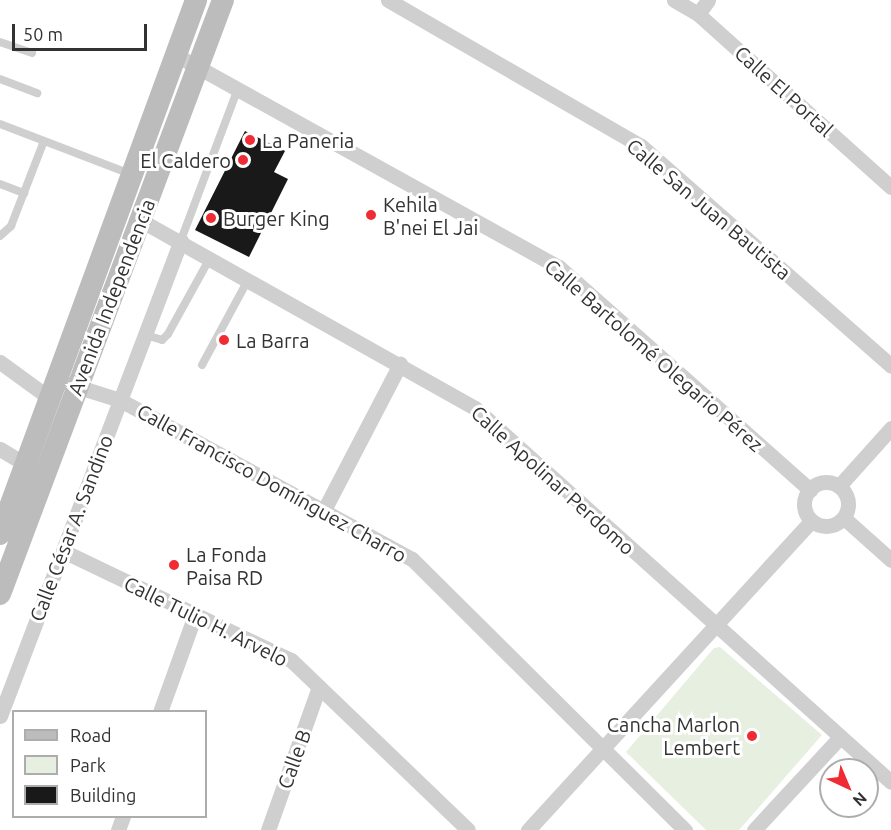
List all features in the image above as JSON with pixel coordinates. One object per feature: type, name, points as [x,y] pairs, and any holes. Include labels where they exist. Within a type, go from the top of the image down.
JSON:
[{"type":"main road","name":"Avenida Independencia","points":[[0,594],[35,469],[51,388],[196,0]]},
{"type":"main road","name":"Avenida Independencia","points":[[0,534],[76,386],[223,0]]},
{"type":"main road","points":[[131,174],[154,184]]},
{"type":"street","name":"Calle San Juan Bautista","points":[[387,0],[641,146],[891,366]]},
{"type":"street","name":"Calle El Portal","points":[[674,0],[698,14],[891,188]]},
{"type":"street","points":[[698,14],[708,0]]},
{"type":"street","name":"Calle Bartolomé Olegario Pérez","points":[[176,55],[559,267],[810,490]]},
{"type":"street","name":"Calle Apolinar Perdomo","points":[[140,220],[181,240],[475,408],[716,628],[891,782]]},
{"type":"street","name":"Calle César A. Sandino","points":[[0,716],[181,240]]},
{"type":"street","points":[[0,362],[51,388]]},
{"type":"street","points":[[324,510],[399,364]]},
{"type":"street","name":"Calle Francisco Domínguez Charro","points":[[51,388],[76,386],[120,400],[412,559],[685,830]]},
{"type":"street","points":[[839,486],[891,428]]},
{"type":"street","points":[[0,449],[35,469]]},
{"type":"street","points":[[824,482],[839,486],[848,501],[844,518],[831,526],[811,521],[804,506],[810,490],[824,482]]},
{"type":"street","points":[[844,518],[891,560]]},
{"type":"street","points":[[528,830],[716,628],[811,521]]},
{"type":"street","name":"Calle Tulio H. Arvelo","points":[[63,551],[291,660],[468,830]]},
{"type":"street","points":[[160,710],[195,615]]},
{"type":"street","name":"Calle B","points":[[268,830],[319,687]]},
{"type":"street","points":[[754,830],[840,737]]},
{"type":"lane","points":[[0,42],[33,53]]},
{"type":"lane","points":[[0,79],[37,93]]},
{"type":"lane","points":[[181,240],[238,88]]},
{"type":"lane","points":[[0,124],[131,174]]},
{"type":"lane","points":[[0,236],[11,226],[44,141]]},
{"type":"lane","points":[[0,184],[24,193]]},
{"type":"lane","points":[[145,336],[162,340],[168,334],[211,257]]},
{"type":"lane","points":[[202,365],[249,279]]},
{"type":"green space","points":[[720,647],[822,735],[739,830],[706,830],[626,752],[714,648]]},
{"type":"building","points":[[245,131],[285,151],[274,172],[288,179],[249,257],[195,230]]},
{"type":"place","name":"La Paneria","points":[[250,140]]},
{"type":"place","name":"El Caldero","points":[[243,160]]},
{"type":"place","name":"Kehila B'nei El Jai","points":[[371,215]]},
{"type":"place","name":"Burger King","points":[[211,218]]},
{"type":"place","name":"La Barra","points":[[224,340]]},
{"type":"place","name":"La Fonda Paisa RD","points":[[174,565]]},
{"type":"place","name":"Cancha Marlon Lembert","points":[[752,736]]}]
